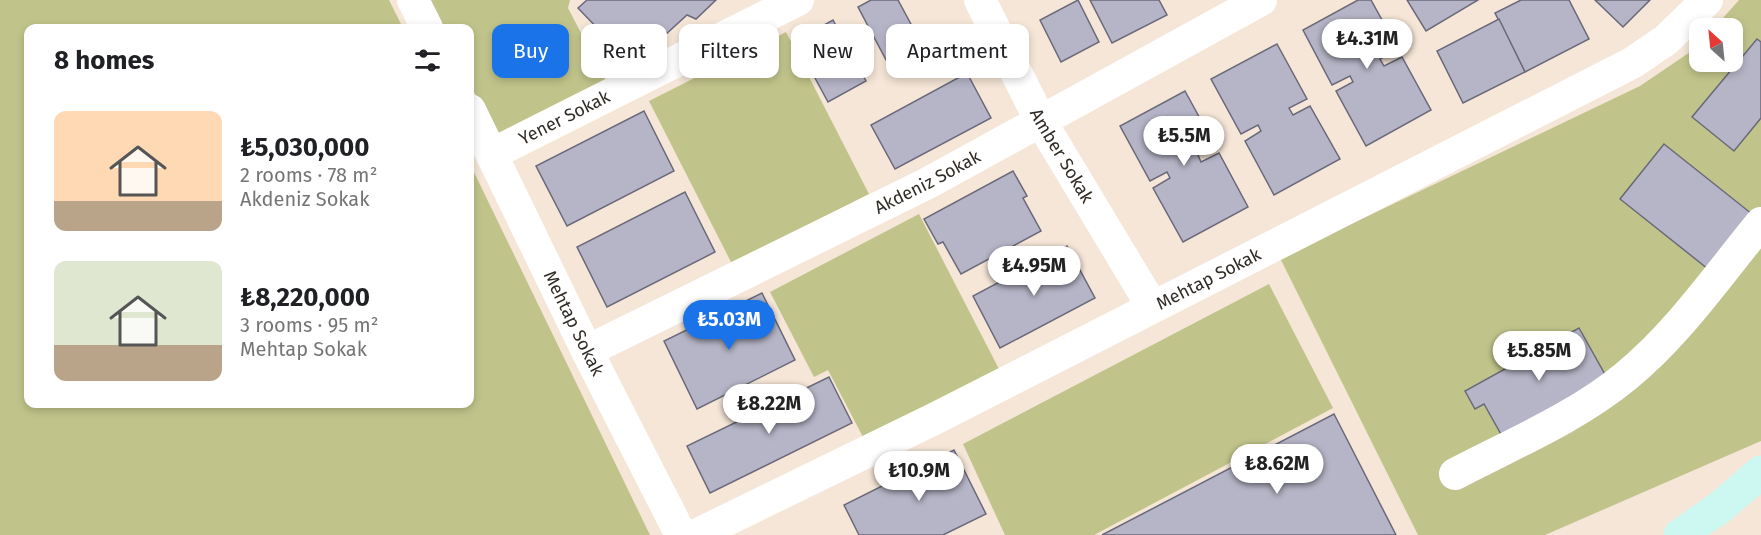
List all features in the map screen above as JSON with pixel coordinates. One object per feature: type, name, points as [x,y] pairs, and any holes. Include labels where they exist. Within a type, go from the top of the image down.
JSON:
[{"type":"main road","points":[[1680,535],[1719,508],[1761,472]]},
{"type":"street","points":[[413,0],[426,24]]},
{"type":"street","name":"Yener Sokak","points":[[492,154],[798,0]]},
{"type":"street","name":"Amber Sokak","points":[[980,0],[1041,120],[1152,306]]},
{"type":"street","name":"Akdeniz Sokak","points":[[587,351],[928,183],[1261,0]]},
{"type":"street","name":"Mehtap Sokak","points":[[696,535],[936,418],[1632,63],[1666,40],[1707,0]]},
{"type":"street","name":"Mehtap Sokak","points":[[474,118],[587,351],[681,535]]},
{"type":"street","points":[[1455,474],[1567,416],[1626,376],[1676,327],[1761,223]]},
{"type":"green space","points":[[0,0],[389,0],[401,24],[24,24],[24,408],[474,408],[474,172],[650,535],[0,535]]},
{"type":"green space","points":[[426,0],[570,0],[568,8],[581,33],[581,78],[604,78],[606,81],[497,137],[474,92],[474,24],[439,24]]},
{"type":"green space","points":[[1739,0],[1761,0],[1761,441],[1545,535],[1418,535],[1280,258],[1640,86],[1689,53],[1689,72],[1743,72],[1743,18],[1723,18]]},
{"type":"green space","points":[[786,32],[791,42],[791,78],[810,78],[869,194],[732,264],[649,101],[695,78],[779,78],[779,36]]},
{"type":"green space","points":[[919,214],[999,369],[864,439],[828,370],[814,377],[770,292]]},
{"type":"green space","points":[[1269,284],[1333,408],[1094,535],[1005,535],[963,444]]},
{"type":"building","points":[[587,0],[716,0],[696,19],[687,15],[667,33],[667,24],[593,24],[578,8]]},
{"type":"building","points":[[871,0],[898,0],[911,24],[886,24],[886,60],[874,37],[874,24],[867,24],[858,7]]},
{"type":"building","points":[[1078,0],[1099,42],[1061,62],[1040,20]]},
{"type":"building","points":[[1090,0],[1159,0],[1167,15],[1112,43]]},
{"type":"building","points":[[1358,0],[1371,0],[1398,49],[1380,59],[1384,66],[1402,57],[1431,110],[1366,146],[1336,91],[1353,82],[1350,76],[1332,85],[1303,30]]},
{"type":"building","points":[[1407,0],[1478,0],[1426,31]]},
{"type":"building","points":[[1521,0],[1569,0],[1589,39],[1525,72],[1495,13]]},
{"type":"building","points":[[1595,0],[1650,0],[1623,27]]},
{"type":"building","points":[[1499,19],[1525,72],[1463,103],[1437,51]]},
{"type":"building","points":[[1757,39],[1761,42],[1761,118],[1734,151],[1692,117],[1730,72],[1743,72],[1743,56]]},
{"type":"building","points":[[1277,44],[1307,99],[1289,108],[1293,115],[1310,106],[1340,159],[1274,195],[1245,141],[1261,131],[1258,125],[1241,134],[1211,79]]},
{"type":"building","points":[[815,78],[864,78],[866,81],[828,102]]},
{"type":"building","points":[[958,78],[970,78],[991,118],[895,169],[871,125]]},
{"type":"building","points":[[1185,91],[1215,146],[1198,155],[1201,162],[1219,153],[1248,207],[1183,242],[1153,188],[1170,178],[1167,172],[1150,181],[1120,126]]},
{"type":"building","points":[[644,111],[674,171],[567,226],[536,166]]},
{"type":"building","points":[[1664,144],[1752,214],[1708,269],[1620,199]]},
{"type":"building","points":[[1013,171],[1027,196],[1023,198],[1041,231],[961,274],[943,242],[938,244],[924,219]]},
{"type":"building","points":[[685,192],[715,252],[607,307],[577,247]]},
{"type":"building","points":[[1067,246],[1095,298],[1000,348],[973,296]]},
{"type":"building","points":[[762,293],[795,360],[697,409],[664,341]]},
{"type":"building","points":[[1579,328],[1607,378],[1502,436],[1484,404],[1475,409],[1465,391]]},
{"type":"building","points":[[829,377],[852,423],[710,493],[687,446]]},
{"type":"building","points":[[1334,414],[1396,535],[1102,535]]},
{"type":"building","points":[[954,450],[986,514],[943,535],[859,535],[844,505]]}]
